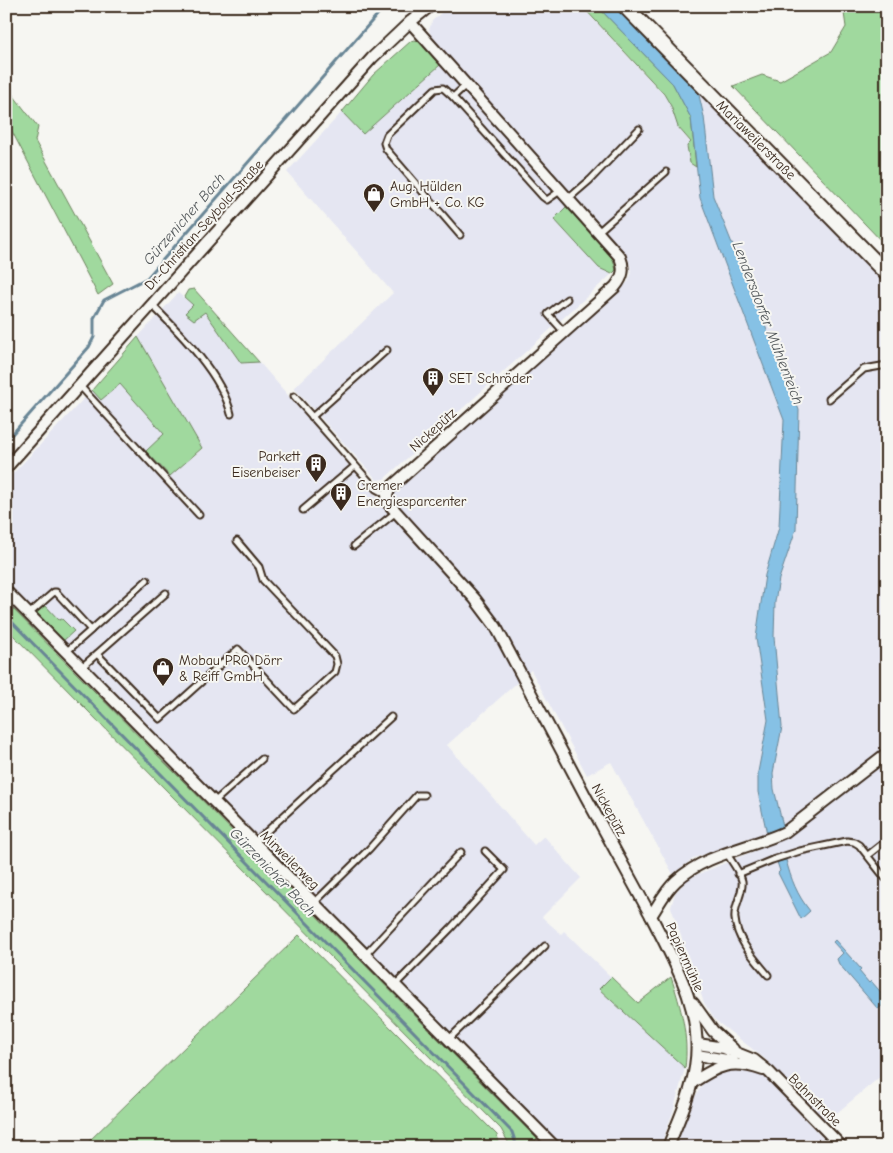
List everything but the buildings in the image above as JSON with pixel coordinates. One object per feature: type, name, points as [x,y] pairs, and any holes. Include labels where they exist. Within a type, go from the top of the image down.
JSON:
[{"type":"main road","name":"Mariaweilerstraße","points":[[625,6],[887,274]]},
{"type":"street","name":"Dr.-Christian-Seybold-Straße","points":[[6,468],[372,58],[430,6]]},
{"type":"street","name":"Nickepütz","points":[[410,22],[620,257],[623,271],[615,287],[390,488],[387,495],[388,503],[476,599],[496,627],[651,916]]},
{"type":"street","name":"Mirweilerweg","points":[[6,591],[555,1147]]},
{"type":"street","name":"Papiermühle","points":[[668,1147],[692,1082],[698,1044],[690,999],[673,958],[651,916],[667,891],[676,881],[699,865],[785,832],[887,753]]},
{"type":"street","name":"Bahnstraße","points":[[690,999],[713,1031],[724,1043],[738,1053]]},
{"type":"street","name":"Bahnstraße","points":[[698,1044],[724,1048],[754,1060],[769,1072],[842,1147]]},
{"type":"street","name":"Bahnstraße","points":[[697,1055],[730,1060],[769,1072]]},
{"type":"street","name":"Bahnstraße","points":[[692,1082],[721,1066],[749,1065]]},
{"type":"lane","points":[[453,97],[466,85]]},
{"type":"lane","points":[[460,235],[386,149],[384,143],[387,134],[435,89],[444,88],[453,97],[543,197],[547,200],[560,191]]},
{"type":"lane","points":[[568,199],[590,180],[639,129]]},
{"type":"lane","points":[[598,232],[666,172]]},
{"type":"lane","points":[[564,332],[548,314],[567,300]]},
{"type":"lane","points":[[152,305],[172,325],[204,363],[223,391],[231,414]]},
{"type":"lane","points":[[312,417],[387,350]]},
{"type":"lane","points":[[829,399],[864,369],[887,365]]},
{"type":"lane","points":[[80,386],[199,515]]},
{"type":"lane","points":[[294,396],[376,489],[387,495]]},
{"type":"lane","points":[[303,510],[355,466]]},
{"type":"lane","points":[[354,546],[396,512]]},
{"type":"lane","points":[[97,654],[160,719],[238,649],[294,709],[335,672],[337,664],[334,656],[263,580],[258,567],[237,541]]},
{"type":"lane","points":[[66,652],[147,580]]},
{"type":"lane","points":[[28,614],[56,592],[91,630]]},
{"type":"lane","points":[[81,668],[166,593]]},
{"type":"lane","points":[[254,843],[391,717]]},
{"type":"lane","points":[[214,802],[262,759]]},
{"type":"lane","points":[[314,903],[368,849],[417,794],[424,795]]},
{"type":"lane","points":[[868,856],[887,840]]},
{"type":"lane","points":[[738,874],[800,851],[847,841],[859,845],[885,878]]},
{"type":"lane","points":[[365,955],[462,852]]},
{"type":"lane","points":[[395,985],[457,922],[504,870],[485,852]]},
{"type":"lane","points":[[728,854],[742,880],[734,918],[739,935],[768,975]]},
{"type":"lane","points":[[449,1040],[546,946]]},
{"type":"shaded area","points":[[449,6],[581,6],[664,95],[671,106],[678,127],[691,143],[687,146],[690,163],[696,167],[700,198],[784,420],[779,527],[765,575],[756,638],[768,721],[758,772],[758,792],[767,834],[748,838],[694,858],[673,874],[611,762],[587,775],[531,670],[447,745],[534,845],[544,836],[581,878],[542,917],[561,934],[564,931],[611,977],[599,989],[685,1068],[673,1112],[660,1147],[565,1147],[401,986],[6,583],[6,481],[92,390],[101,400],[120,383],[165,434],[164,470],[169,476],[202,449],[138,337],[178,293],[193,305],[185,313],[205,312],[241,363],[259,362],[382,503],[628,282],[631,274],[627,256],[432,40],[429,30],[432,21]]},
{"type":"shaded area","points":[[440,65],[567,206],[554,219],[599,268],[612,274],[384,479],[377,480],[294,388],[393,293],[287,172],[342,112],[363,134]]},
{"type":"shaded area","points":[[698,91],[887,286],[887,747],[783,826],[774,789],[773,773],[782,727],[774,637],[775,602],[779,579],[796,529],[799,410],[713,196],[704,117]]},
{"type":"shaded area","points":[[887,760],[887,1071],[826,1122],[764,1058],[715,1020],[704,1003],[671,907],[675,893],[689,878],[788,837]]},
{"type":"shaded area","points":[[737,1068],[765,1076],[831,1147],[676,1147],[693,1100],[704,1082],[721,1072]]},
{"type":"green space","points":[[582,6],[597,6],[673,84],[691,118],[696,167],[690,163],[687,146],[691,142],[678,127],[671,106],[664,94]]},
{"type":"green space","points":[[843,6],[887,6],[887,247],[733,86],[762,75],[780,81],[831,52],[846,27]]},
{"type":"green space","points":[[414,40],[419,41],[440,65],[363,134],[342,112],[373,75]]},
{"type":"green space","points":[[6,84],[38,127],[35,141],[113,284],[98,295],[6,120]]},
{"type":"green space","points":[[567,206],[613,259],[616,270],[612,274],[599,268],[554,219]]},
{"type":"green space","points":[[194,289],[259,362],[241,363],[205,312],[194,320],[185,313],[193,305],[184,297],[188,290]]},
{"type":"green space","points":[[138,337],[202,448],[170,476],[146,451],[164,434],[120,384],[101,400],[92,390]]},
{"type":"green space","points":[[6,602],[537,1139],[529,1147],[507,1147],[508,1142],[501,1129],[6,628]]},
{"type":"green space","points":[[44,604],[59,620],[62,619],[74,631],[63,641],[35,613]]},
{"type":"green space","points":[[299,935],[497,1135],[500,1147],[83,1147]]},
{"type":"green space","points":[[611,977],[638,1003],[671,977],[685,1033],[685,1068],[599,989]]},
{"type":"water","points":[[597,6],[615,6],[698,91],[704,117],[713,196],[799,410],[796,529],[779,579],[775,602],[774,637],[782,727],[773,773],[774,789],[783,826],[767,834],[758,792],[758,772],[768,720],[756,638],[765,575],[779,527],[784,420],[700,198],[691,118],[673,84]]},
{"type":"water","points":[[786,860],[795,887],[810,911],[801,919],[778,873],[780,871],[777,862]]},
{"type":"water","points":[[835,940],[861,969],[859,971],[869,983],[871,981],[887,999],[887,1002],[878,1009],[839,964],[837,959],[843,953],[833,942]]},
{"type":"waterway","name":"Gürzenicher Bach","points":[[6,441],[89,347],[94,337],[94,318],[104,300],[147,278],[385,6]]},
{"type":"waterway","name":"Gürzenicher Bach","points":[[6,616],[512,1132],[517,1147]]},
{"type":"place","name":"Aug. Hülden GmbH + Co. KG","points":[[374,213]]},
{"type":"place","name":"SET Schröder","points":[[433,397]]},
{"type":"place","name":"Parkett Eisenbeiser","points":[[316,483]]},
{"type":"place","name":"Cremer Energiesparcenter","points":[[341,512]]},
{"type":"place","name":"Mobau PRO Dörr & Reiff GmbH","points":[[163,687]]},
{"type":"water label","name":"Lendersdorfer Mühlenteich","points":[[768,323]]}]
